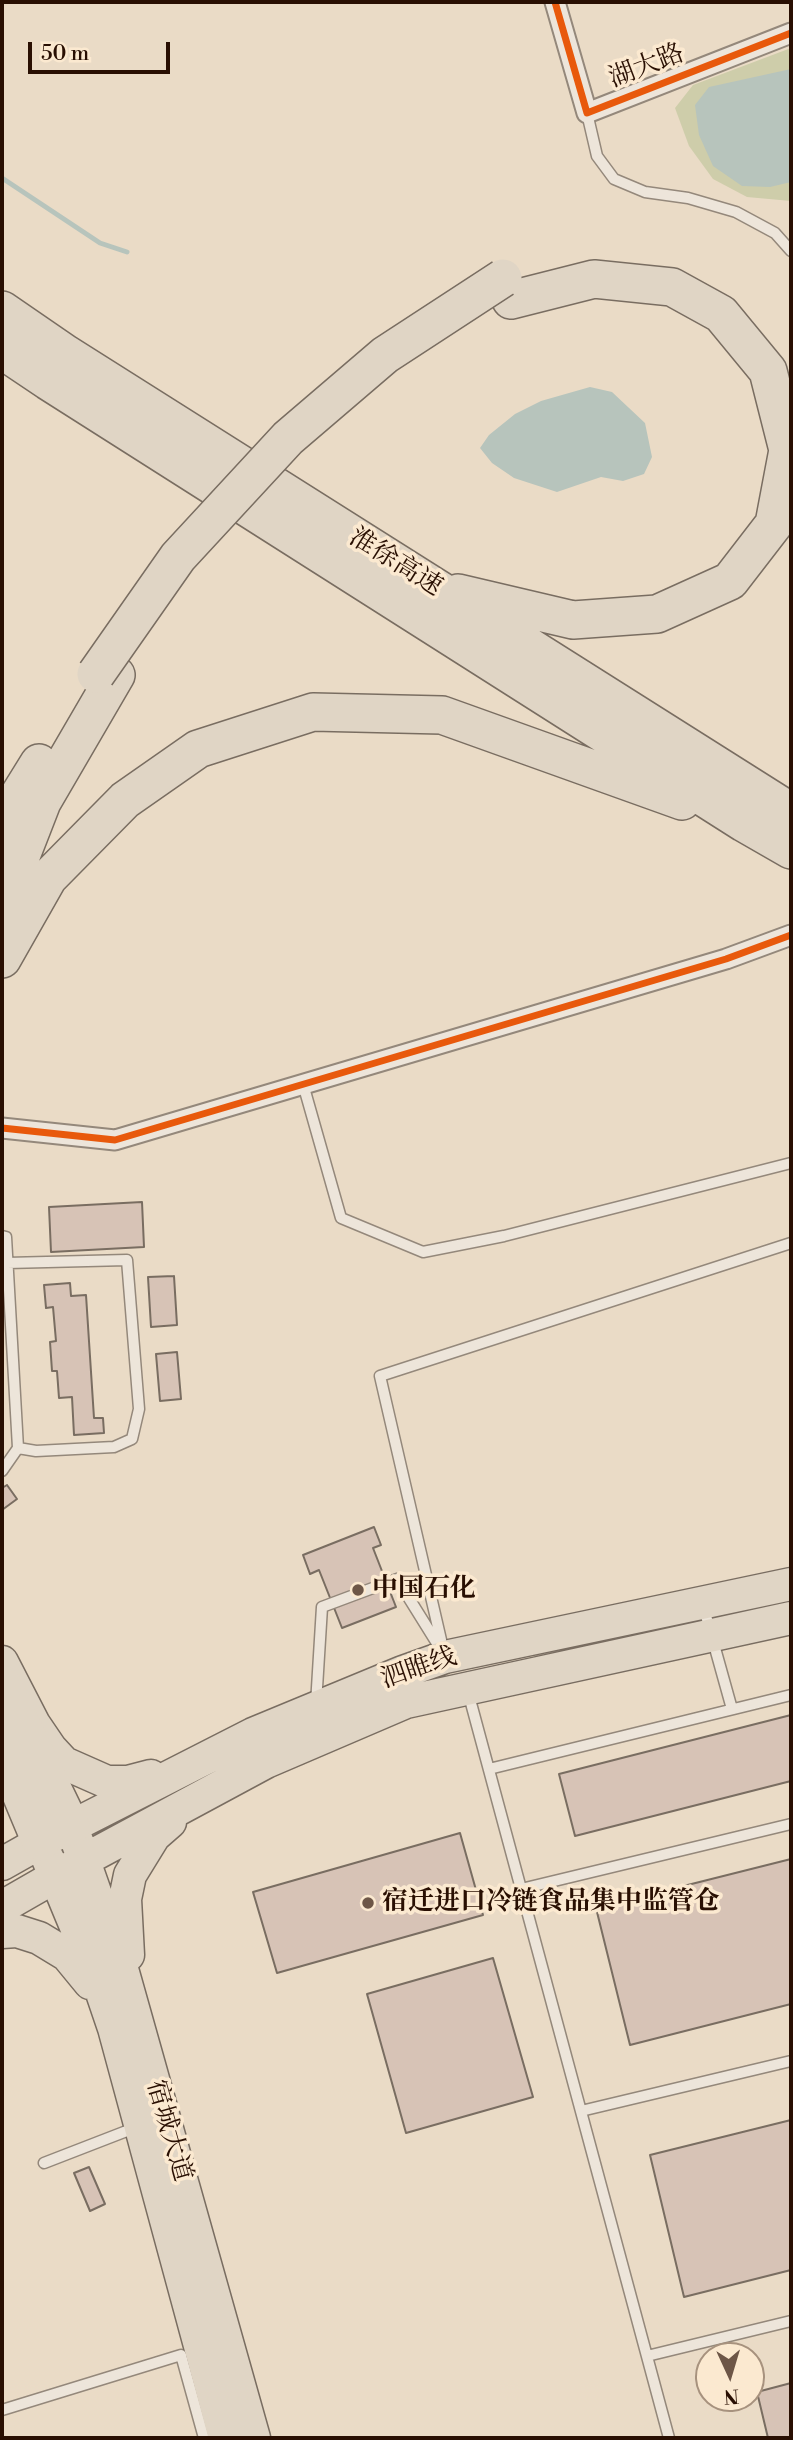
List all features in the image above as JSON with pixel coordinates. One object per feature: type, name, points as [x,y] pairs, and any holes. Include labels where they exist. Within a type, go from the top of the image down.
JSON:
[{"type":"highway","points":[[2,830],[8,813],[106,674],[178,557],[288,438],[385,355],[507,289],[593,256],[680,265],[736,296],[786,356],[791,371]]},
{"type":"highway","points":[[432,586],[573,620],[657,614],[730,581],[774,524],[788,450],[772,384],[768,371],[721,314],[672,287],[594,279],[507,289]]},
{"type":"highway","name":"淮徐高速","points":[[2,310],[66,355],[791,812]]},
{"type":"highway","name":"淮徐高速","points":[[2,350],[744,823],[791,849]]},
{"type":"highway","points":[[2,905],[42,802],[106,674]]},
{"type":"highway","points":[[2,959],[48,878],[125,800],[198,749],[313,712],[442,715],[744,823]]},
{"type":"highway","points":[[2,1684],[56,1834]]},
{"type":"highway","points":[[2,1749],[56,1834]]},
{"type":"main road","name":"泗睢线","points":[[2,1864],[253,1734],[402,1672],[445,1657],[791,1584]]},
{"type":"main road","name":"泗睢线","points":[[2,1908],[55,1876],[266,1762],[407,1702],[791,1618]]},
{"type":"main road","points":[[2,1662],[34,1724],[64,1763],[107,1782],[128,1782],[196,1763]]},
{"type":"main road","points":[[126,2025],[125,1899],[130,1875],[154,1836],[198,1798]]},
{"type":"main road","name":"宿城大道","points":[[56,1834],[85,1860],[122,1969],[126,2025],[141,2126],[225,2438]]},
{"type":"main road","name":"宿城大道","points":[[56,1834],[55,1876],[96,1975],[126,2025],[254,2438]]},
{"type":"main road","points":[[2,1932],[17,1931],[39,1938],[66,1955],[126,2025]]},
{"type":"street","name":"湖大路","points":[[555,2],[587,113],[791,33]]},
{"type":"street","points":[[2,1128],[115,1140],[713,963],[791,935]]},
{"type":"lane","points":[[587,113],[597,156],[614,179],[645,192],[688,198],[736,212],[775,233],[791,251]]},
{"type":"lane","points":[[303,1084],[341,1218],[423,1252],[504,1236],[791,1163]]},
{"type":"lane","points":[[2,1236],[6,1237],[18,1448],[2,1471]]},
{"type":"lane","points":[[445,1657],[380,1376],[791,1243]]},
{"type":"lane","points":[[7,1263],[127,1260],[139,1409],[132,1439],[114,1447],[36,1451],[18,1448]]},
{"type":"lane","points":[[316,1708],[322,1607],[397,1579],[445,1657]]},
{"type":"lane","points":[[703,1604],[732,1709]]},
{"type":"lane","points":[[467,1688],[670,2438]]},
{"type":"lane","points":[[489,1769],[791,1695]]},
{"type":"lane","points":[[521,1889],[791,1824]]},
{"type":"lane","points":[[581,2112],[791,2061]]},
{"type":"lane","points":[[44,2162],[141,2126]]},
{"type":"lane","points":[[647,2356],[791,2321]]},
{"type":"lane","points":[[2,2410],[181,2355],[204,2438]]},
{"type":"green space","points":[[791,48],[791,201],[747,197],[713,179],[689,146],[675,108],[693,85]]},
{"type":"shaded area","points":[[791,69],[791,182],[770,187],[742,186],[713,166],[699,135],[695,105],[709,87]]},
{"type":"shaded area","points":[[590,387],[612,392],[645,423],[652,457],[644,474],[623,481],[601,477],[557,492],[514,478],[492,463],[480,448],[489,435],[515,414],[541,401]]},
{"type":"building","points":[[142,1202],[144,1247],[51,1252],[49,1207]]},
{"type":"building","points":[[174,1276],[177,1325],[151,1327],[148,1277]]},
{"type":"building","points":[[70,1283],[71,1296],[86,1295],[94,1418],[103,1418],[104,1433],[74,1435],[72,1397],[59,1398],[57,1371],[52,1371],[50,1342],[56,1341],[53,1307],[46,1308],[44,1285]]},
{"type":"building","points":[[177,1352],[181,1399],[160,1401],[156,1354]]},
{"type":"building","points":[[7,1485],[17,1499],[2,1510],[2,1488]]},
{"type":"building","name":"中国石化","points":[[374,1527],[381,1545],[373,1548],[396,1607],[342,1628],[319,1570],[310,1574],[303,1555]]},
{"type":"building","points":[[791,1715],[791,1781],[575,1836],[559,1774]]},
{"type":"building","name":"宿迁进口冷链食品集中监管仓","points":[[460,1833],[483,1915],[277,1973],[253,1892]]},
{"type":"building","points":[[791,1859],[791,2004],[630,2045],[596,1908]]},
{"type":"building","points":[[493,1958],[533,2097],[406,2133],[367,1994]]},
{"type":"building","points":[[791,2120],[791,2270],[684,2297],[650,2155]]},
{"type":"building","points":[[89,2167],[105,2204],[90,2211],[74,2173]]},
{"type":"building","points":[[791,2383],[791,2438],[768,2438],[762,2412],[765,2412],[765,2390]]},
{"type":"waterway","points":[[2,178],[100,243],[127,252]]},
{"type":"cycle path","points":[[555,2],[587,113],[791,33]]},
{"type":"cycle path","points":[[2,1128],[115,1140],[726,959],[791,935]]},
{"type":"place","name":"中国石化","points":[[358,1590]]},
{"type":"place","name":"宿迁进口冷链食品集中监管仓","points":[[368,1903]]}]
